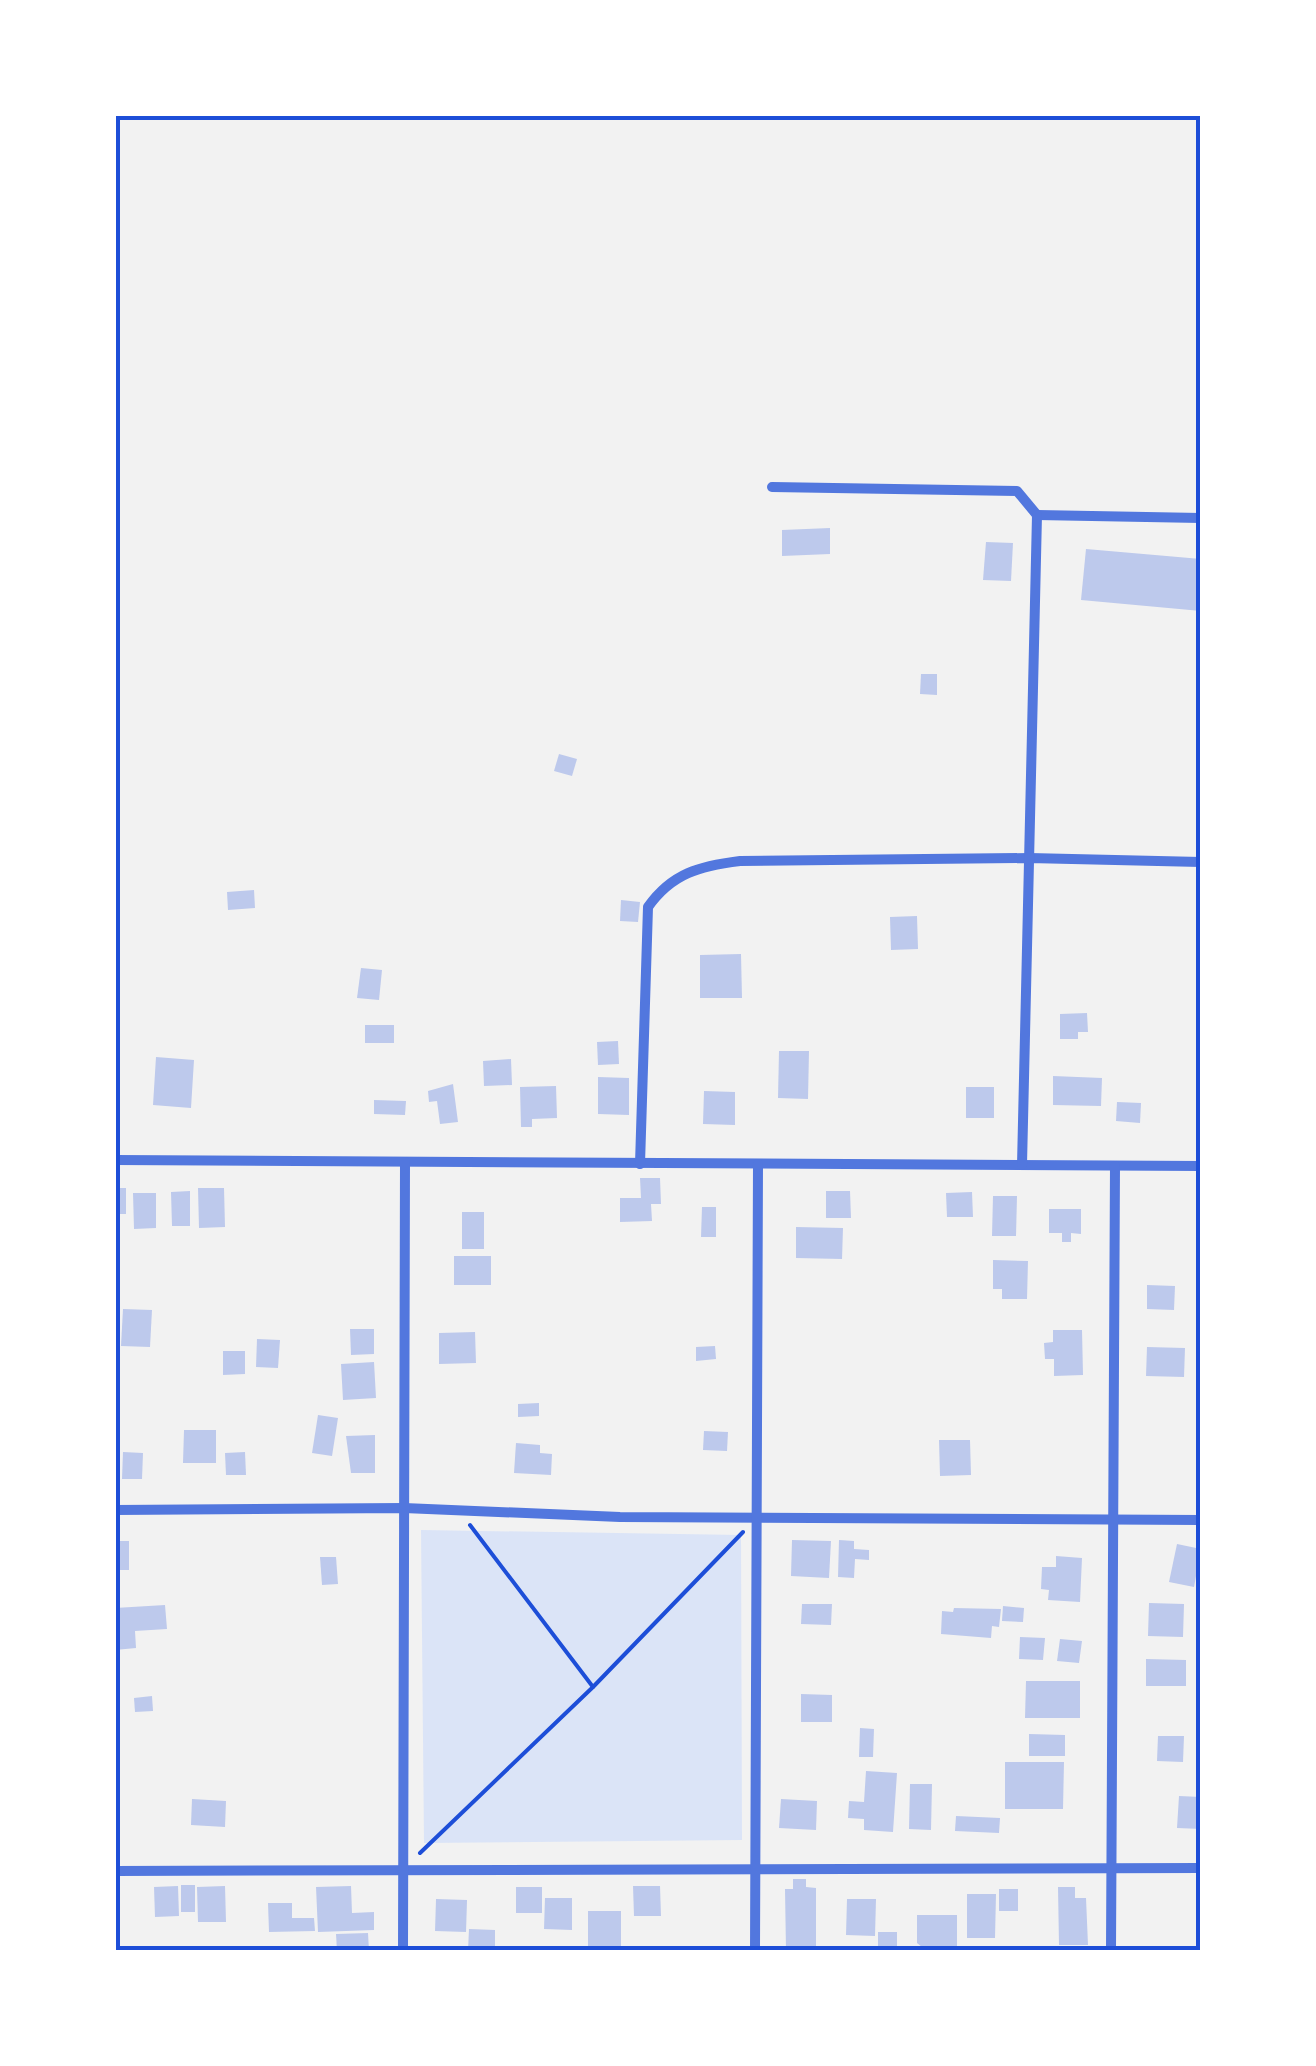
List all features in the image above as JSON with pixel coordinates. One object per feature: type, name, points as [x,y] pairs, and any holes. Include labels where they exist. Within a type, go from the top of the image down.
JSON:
[{"type":"street","points":[[772,487],[1017,491],[1037,515],[1022,1165]]},
{"type":"street","points":[[1037,515],[1201,518]]},
{"type":"street","points":[[640,1164],[648,907],[677,876],[704,865],[740,861],[1029,858],[1201,862]]},
{"type":"street","points":[[115,1160],[1201,1166]]},
{"type":"street","points":[[403,1951],[405,1162]]},
{"type":"street","points":[[755,1951],[758,1164]]},
{"type":"street","points":[[1111,1951],[1115,1166]]},
{"type":"street","points":[[115,1510],[404,1508],[756,1518],[1201,1520]]},
{"type":"street","points":[[115,1871],[404,1867],[1201,1868]]},
{"type":"path","points":[[458,1509],[593,1687]]},
{"type":"path","points":[[404,1867],[593,1687],[756,1518]]},
{"type":"shaded area","points":[[421,1530],[741,1535],[742,1840],[424,1843]]},
{"type":"building","points":[[830,528],[830,554],[782,556],[782,530]]},
{"type":"building","points":[[986,542],[1013,543],[1011,581],[983,580]]},
{"type":"building","points":[[1086,549],[1201,559],[1201,611],[1081,600]]},
{"type":"building","points":[[921,674],[937,674],[937,695],[920,694]]},
{"type":"building","points":[[559,754],[577,759],[572,776],[554,771]]},
{"type":"building","points":[[254,890],[255,908],[228,910],[227,892]]},
{"type":"building","points":[[621,900],[640,902],[638,922],[620,921]]},
{"type":"building","points":[[917,916],[918,949],[891,950],[890,917]]},
{"type":"building","points":[[741,954],[742,998],[700,998],[700,955]]},
{"type":"building","points":[[361,968],[382,970],[379,1000],[357,998]]},
{"type":"building","points":[[1087,1013],[1088,1032],[1078,1032],[1078,1039],[1060,1039],[1060,1014]]},
{"type":"building","points":[[365,1025],[394,1025],[394,1043],[365,1043]]},
{"type":"building","points":[[618,1041],[619,1064],[598,1065],[597,1042]]},
{"type":"building","points":[[779,1051],[809,1051],[808,1099],[778,1098]]},
{"type":"building","points":[[156,1057],[194,1060],[191,1108],[153,1105]]},
{"type":"building","points":[[511,1059],[512,1085],[484,1086],[483,1061]]},
{"type":"building","points":[[1053,1076],[1102,1078],[1101,1106],[1053,1105]]},
{"type":"building","points":[[598,1077],[629,1078],[629,1115],[598,1114]]},
{"type":"building","points":[[453,1084],[458,1122],[440,1124],[437,1101],[429,1102],[428,1091]]},
{"type":"building","points":[[556,1086],[557,1118],[532,1119],[532,1127],[521,1127],[520,1087]]},
{"type":"building","points":[[966,1087],[994,1087],[994,1118],[966,1118]]},
{"type":"building","points":[[704,1091],[735,1092],[735,1125],[703,1124]]},
{"type":"building","points":[[374,1100],[406,1101],[405,1115],[374,1114]]},
{"type":"building","points":[[1117,1102],[1141,1103],[1140,1123],[1116,1121]]},
{"type":"building","points":[[640,1178],[660,1178],[661,1204],[651,1204],[652,1221],[620,1222],[620,1198],[641,1198]]},
{"type":"building","points":[[115,1188],[126,1188],[126,1214],[115,1214]]},
{"type":"building","points":[[198,1188],[224,1188],[225,1227],[199,1228]]},
{"type":"building","points":[[190,1191],[190,1226],[172,1226],[171,1192]]},
{"type":"building","points":[[826,1191],[850,1191],[851,1218],[826,1218]]},
{"type":"building","points":[[972,1192],[973,1217],[947,1217],[946,1193]]},
{"type":"building","points":[[133,1193],[156,1193],[156,1228],[134,1229]]},
{"type":"building","points":[[993,1196],[1017,1196],[1016,1236],[992,1236]]},
{"type":"building","points":[[702,1207],[716,1207],[716,1237],[701,1237]]},
{"type":"building","points":[[1049,1209],[1081,1209],[1081,1234],[1071,1233],[1071,1242],[1062,1242],[1062,1233],[1049,1233]]},
{"type":"building","points":[[462,1212],[484,1212],[484,1249],[462,1249]]},
{"type":"building","points":[[796,1227],[843,1228],[842,1259],[796,1258]]},
{"type":"building","points":[[454,1256],[491,1256],[491,1285],[454,1285]]},
{"type":"building","points":[[993,1260],[1028,1261],[1027,1299],[1002,1299],[1002,1289],[993,1289]]},
{"type":"building","points":[[1147,1285],[1175,1286],[1174,1310],[1147,1309]]},
{"type":"building","points":[[123,1309],[152,1310],[150,1347],[121,1346]]},
{"type":"building","points":[[350,1329],[374,1329],[374,1354],[351,1355]]},
{"type":"building","points":[[1053,1330],[1082,1330],[1083,1375],[1054,1376],[1054,1359],[1045,1359],[1044,1343],[1053,1342]]},
{"type":"building","points":[[475,1332],[476,1363],[439,1364],[439,1333]]},
{"type":"building","points":[[257,1339],[280,1340],[278,1368],[256,1367]]},
{"type":"building","points":[[715,1346],[716,1359],[696,1361],[696,1347]]},
{"type":"building","points":[[1147,1347],[1185,1348],[1184,1377],[1146,1376]]},
{"type":"building","points":[[223,1351],[245,1351],[245,1374],[223,1375]]},
{"type":"building","points":[[374,1362],[376,1398],[343,1400],[341,1364]]},
{"type":"building","points":[[539,1403],[539,1416],[518,1417],[518,1404]]},
{"type":"building","points":[[318,1415],[338,1418],[332,1456],[312,1453]]},
{"type":"building","points":[[184,1430],[216,1430],[216,1463],[183,1463]]},
{"type":"building","points":[[704,1431],[728,1432],[727,1451],[703,1450]]},
{"type":"building","points":[[375,1435],[375,1473],[351,1473],[346,1436]]},
{"type":"building","points":[[939,1440],[970,1440],[971,1475],[940,1476]]},
{"type":"building","points":[[516,1443],[540,1445],[540,1453],[552,1454],[551,1475],[514,1473]]},
{"type":"building","points":[[123,1452],[143,1453],[142,1479],[122,1479]]},
{"type":"building","points":[[245,1452],[246,1475],[226,1475],[225,1453]]},
{"type":"building","points":[[792,1540],[831,1541],[829,1578],[791,1576]]},
{"type":"building","points":[[839,1540],[854,1541],[854,1549],[869,1550],[869,1560],[855,1559],[854,1578],[838,1577]]},
{"type":"building","points":[[115,1541],[129,1541],[129,1570],[115,1570]]},
{"type":"building","points":[[1177,1544],[1201,1549],[1194,1587],[1169,1582]]},
{"type":"building","points":[[1056,1556],[1082,1558],[1080,1602],[1048,1600],[1049,1590],[1041,1589],[1042,1567],[1056,1567]]},
{"type":"building","points":[[320,1557],[336,1557],[338,1584],[322,1585]]},
{"type":"building","points":[[1149,1603],[1184,1604],[1183,1637],[1148,1636]]},
{"type":"building","points":[[802,1604],[832,1604],[831,1625],[801,1624]]},
{"type":"building","points":[[165,1605],[167,1629],[135,1631],[136,1648],[115,1650],[115,1608]]},
{"type":"building","points":[[1003,1606],[1024,1608],[1023,1622],[1002,1621]]},
{"type":"building","points":[[954,1608],[1001,1609],[999,1627],[992,1626],[991,1638],[941,1634],[942,1611],[953,1612]]},
{"type":"building","points":[[1020,1637],[1045,1638],[1043,1660],[1019,1659]]},
{"type":"building","points":[[1060,1639],[1082,1641],[1079,1663],[1057,1661]]},
{"type":"building","points":[[1146,1659],[1186,1660],[1186,1686],[1146,1686]]},
{"type":"building","points":[[1026,1681],[1080,1681],[1080,1718],[1025,1718]]},
{"type":"building","points":[[801,1694],[832,1695],[832,1722],[801,1722]]},
{"type":"building","points":[[152,1696],[153,1711],[135,1712],[134,1698]]},
{"type":"building","points":[[860,1728],[874,1729],[873,1757],[859,1757]]},
{"type":"building","points":[[1029,1734],[1065,1735],[1065,1756],[1029,1756]]},
{"type":"building","points":[[1158,1736],[1184,1736],[1183,1762],[1157,1761]]},
{"type":"building","points":[[1005,1762],[1064,1762],[1063,1809],[1005,1809]]},
{"type":"building","points":[[866,1771],[897,1773],[893,1832],[864,1830],[864,1819],[848,1818],[849,1801],[864,1802]]},
{"type":"building","points":[[910,1784],[932,1784],[931,1830],[909,1829]]},
{"type":"building","points":[[1179,1796],[1201,1797],[1201,1829],[1177,1828]]},
{"type":"building","points":[[192,1799],[226,1801],[225,1827],[191,1825]]},
{"type":"building","points":[[781,1799],[817,1801],[816,1830],[779,1828]]},
{"type":"building","points":[[956,1816],[1000,1818],[999,1833],[955,1831]]},
{"type":"building","points":[[793,1879],[806,1879],[806,1887],[816,1888],[816,1951],[786,1951],[785,1889],[793,1889]]},
{"type":"building","points":[[181,1885],[195,1885],[195,1912],[181,1912]]},
{"type":"building","points":[[178,1886],[179,1916],[155,1917],[154,1887]]},
{"type":"building","points":[[225,1886],[226,1922],[198,1922],[197,1887]]},
{"type":"building","points":[[351,1886],[352,1913],[374,1912],[374,1930],[318,1932],[316,1887]]},
{"type":"building","points":[[633,1886],[660,1886],[661,1916],[634,1916]]},
{"type":"building","points":[[516,1887],[542,1887],[542,1913],[516,1913]]},
{"type":"building","points":[[1058,1887],[1075,1887],[1075,1898],[1086,1898],[1088,1945],[1059,1945]]},
{"type":"building","points":[[999,1889],[1018,1889],[1018,1911],[999,1911]]},
{"type":"building","points":[[967,1894],[996,1894],[995,1938],[967,1938]]},
{"type":"building","points":[[545,1898],[572,1898],[572,1930],[544,1929]]},
{"type":"building","points":[[436,1899],[467,1900],[466,1932],[435,1931]]},
{"type":"building","points":[[847,1899],[876,1899],[875,1936],[846,1935]]},
{"type":"building","points":[[268,1903],[292,1903],[292,1918],[314,1918],[315,1931],[269,1932]]},
{"type":"building","points":[[588,1911],[621,1911],[621,1951],[588,1951]]},
{"type":"building","points":[[917,1915],[957,1915],[957,1951],[927,1951],[917,1943]]},
{"type":"building","points":[[469,1929],[495,1930],[495,1951],[468,1951]]},
{"type":"building","points":[[878,1932],[897,1932],[897,1951],[878,1951]]},
{"type":"building","points":[[368,1933],[369,1951],[337,1951],[336,1934]]}]
